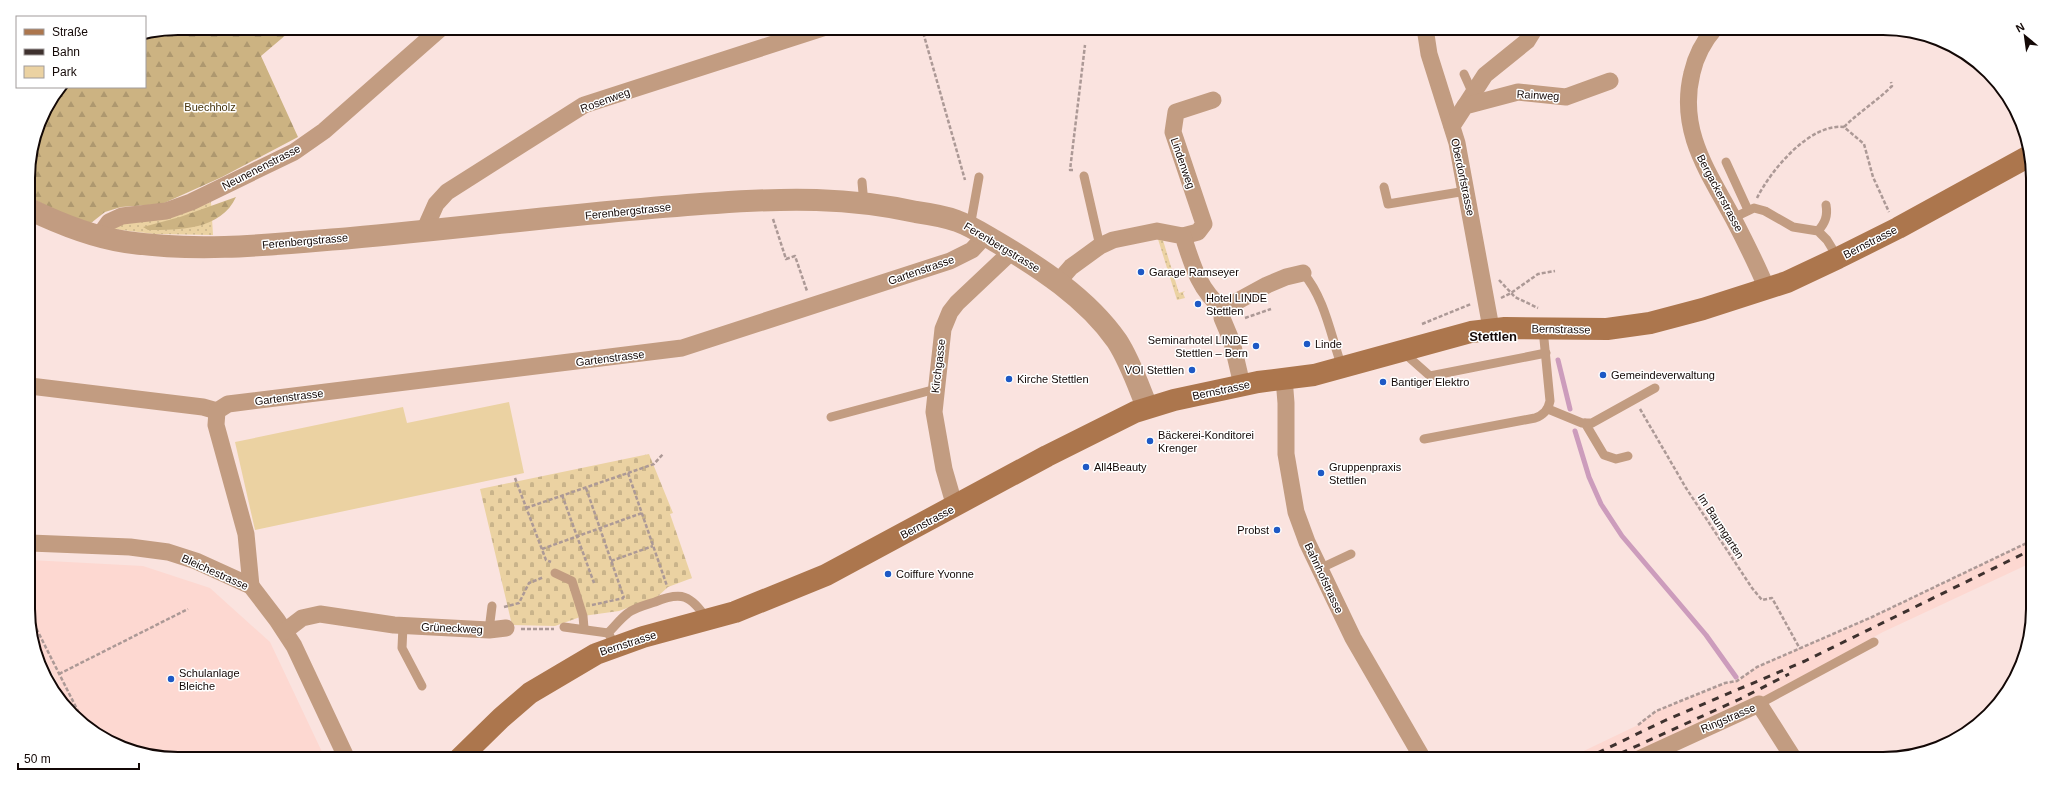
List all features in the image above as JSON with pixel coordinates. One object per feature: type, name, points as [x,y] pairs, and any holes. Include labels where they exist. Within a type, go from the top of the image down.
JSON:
[{"type":"main road","name":"Bernstrasse","points":[[466,752],[501,718],[530,693],[612,640],[708,620],[757,604],[826,576],[1097,429],[1147,408],[1242,385],[1314,375],[1450,336],[1491,328],[1543,319],[1607,329],[1650,323],[1703,309],[1767,289],[1838,258],[1898,228],[2025,158]]},
{"type":"street","name":"Neunenenstrasse","points":[[99,236],[109,222],[122,216],[166,211],[191,202],[294,152],[324,131],[433,35]]},
{"type":"street","name":"Rosenweg","points":[[424,231],[436,204],[447,192],[584,105],[801,35]]},
{"type":"street","name":"Oberdorfstrasse","points":[[1426,35],[1429,54],[1452,126],[1466,191],[1491,328]]},
{"type":"street","points":[[1452,126],[1485,75],[1527,41],[1531,35]]},
{"type":"street","name":"Bergackerstrasse","points":[[1710,35],[1700,48],[1696,57],[1690,80],[1688,105],[1690,126],[1696,147],[1733,218],[1767,289]]},
{"type":"street","name":"Rainweg","points":[[1469,100],[1518,92],[1566,97],[1610,81]]},
{"type":"street","name":"Lindenweg","points":[[1183,236],[1198,232],[1204,224],[1172,132],[1176,112],[1213,100]]},
{"type":"street","name":"Ferenbergstrasse","points":[[35,212],[74,229],[126,242],[161,246],[212,248],[424,231],[690,204],[809,198],[898,208],[945,218],[977,231],[1012,251],[1058,282],[1100,320],[1117,342],[1132,370],[1147,408]]},
{"type":"street","name":"Gartenstrasse","points":[[217,411],[228,404],[682,348],[950,261],[972,250],[977,231]]},
{"type":"street","points":[[1058,282],[1071,267],[1100,246],[1113,240],[1157,231],[1183,236],[1196,275],[1211,300],[1223,310]]},
{"type":"street","name":"Kirchgasse","points":[[955,507],[944,469],[934,412],[943,329],[950,312],[981,279],[1012,251]]},
{"type":"street","points":[[1223,310],[1267,285],[1286,277],[1303,273]]},
{"type":"street","points":[[1223,310],[1222,318],[1232,342],[1242,385]]},
{"type":"street","name":"Bahnhofstrasse","points":[[1284,378],[1286,403],[1286,454],[1296,512],[1319,569],[1353,638],[1419,752]]},
{"type":"street","points":[[35,387],[203,407],[217,411],[216,425],[219,438],[246,534],[251,586]]},
{"type":"street","name":"Bleichestrasse","points":[[35,543],[130,547],[168,552],[196,561],[251,586],[285,631],[343,752]]},
{"type":"street","name":"Grüneckweg","points":[[285,631],[302,618],[320,614],[403,626],[488,630],[506,628]]},
{"type":"street","name":"Ringstrasse","points":[[1655,752],[1759,704],[1790,752]]},
{"type":"lane","points":[[1464,74],[1469,100]]},
{"type":"lane","points":[[1726,162],[1751,209]]},
{"type":"lane","points":[[1084,176],[1100,246]]},
{"type":"lane","points":[[977,231],[978,178]]},
{"type":"lane","points":[[862,182],[864,204]]},
{"type":"lane","points":[[1384,187],[1388,204],[1466,191]]},
{"type":"lane","points":[[1818,231],[1826,216],[1826,206]]},
{"type":"lane","points":[[1733,218],[1751,209],[1765,211],[1792,228],[1818,231],[1827,240],[1838,258]]},
{"type":"lane","points":[[1303,273],[1314,286],[1342,368]]},
{"type":"lane","points":[[1424,439],[1535,418],[1543,414],[1548,409],[1549,395],[1543,319]]},
{"type":"lane","points":[[1401,350],[1430,376],[1546,353]]},
{"type":"lane","points":[[1548,409],[1585,423],[1596,421],[1655,388]]},
{"type":"lane","points":[[831,417],[936,389]]},
{"type":"lane","points":[[1585,423],[1604,455],[1616,458],[1628,456]]},
{"type":"lane","points":[[1319,569],[1351,554]]},
{"type":"lane","points":[[555,573],[572,581],[580,607],[584,628]]},
{"type":"lane","points":[[564,627],[584,628],[612,640],[630,611],[671,595],[681,596],[691,601],[700,608],[708,620]]},
{"type":"lane","points":[[488,630],[492,608]]},
{"type":"lane","points":[[403,626],[402,648],[422,686]]},
{"type":"lane","points":[[1759,704],[1874,642]]},
{"type":"path","points":[[924,35],[965,181]]},
{"type":"path","points":[[1084,176],[1081,171],[1070,170],[1085,45]]},
{"type":"path","points":[[1751,209],[1772,174],[1799,146],[1825,129],[1844,127],[1857,114],[1887,91],[1892,86],[1891,82]]},
{"type":"path","points":[[1844,127],[1864,144],[1873,177],[1898,228]]},
{"type":"path","points":[[767,200],[786,259],[795,256],[812,307]]},
{"type":"path","points":[[1416,327],[1468,304],[1504,297],[1538,274],[1555,271]]},
{"type":"path","points":[[1497,277],[1511,293],[1529,305],[1543,319]]},
{"type":"path","points":[[1244,318],[1271,309]]},
{"type":"path","name":"Im Baumgarten","points":[[1634,400],[1686,488],[1752,588],[1762,600],[1772,598],[1800,649]]},
{"type":"path","points":[[526,508],[654,464],[663,454]]},
{"type":"path","points":[[628,473],[671,595]]},
{"type":"path","points":[[492,608],[519,603],[529,583],[555,573],[557,564],[546,560],[515,478]]},
{"type":"path","points":[[586,488],[624,598]]},
{"type":"path","points":[[562,495],[594,583]]},
{"type":"path","points":[[542,550],[642,513]]},
{"type":"path","points":[[1638,725],[1656,711],[1725,683],[1737,681],[1757,667],[1872,617],[2026,543]]},
{"type":"path","points":[[611,562],[653,546]]},
{"type":"path","points":[[659,586],[666,583]]},
{"type":"path","points":[[580,607],[631,596]]},
{"type":"path","points":[[59,674],[188,609]]},
{"type":"path","points":[[506,628],[544,630],[564,627]]},
{"type":"path","points":[[36,629],[78,711]]},
{"type":"shaded area","points":[[2026,543],[2026,565],[1883,632],[1763,697],[1645,752],[1582,752],[1638,725],[1656,711],[1725,683],[1737,681],[1757,667],[1872,617]]},
{"type":"shaded area","name":"Schulanlage Bleiche","points":[[35,560],[143,566],[210,588],[270,642],[322,752],[169,752],[141,747],[115,737],[99,728],[77,710],[62,692],[43,656],[38,637],[35,618]]},
{"type":"green space","name":"Buechholz","points":[[169,35],[286,35],[261,56],[298,137],[222,177],[162,204],[121,207],[105,212],[91,223],[63,214],[35,200],[35,169],[40,141],[46,124],[54,107],[68,88],[146,88],[146,39]]},
{"type":"green space","points":[[236,197],[229,208],[220,216],[210,222],[198,226],[160,230],[148,230],[143,227],[180,217]]},
{"type":"green space","points":[[211,202],[213,235],[154,234],[114,229],[117,225],[165,216]]},
{"type":"green space","points":[[1157,236],[1162,237],[1179,293],[1185,291],[1183,293],[1185,298],[1177,300]]},
{"type":"green space","points":[[509,402],[524,473],[255,530],[235,442],[403,407],[407,423]]},
{"type":"green space","points":[[649,454],[673,513],[670,514],[692,578],[668,587],[657,597],[619,611],[583,616],[555,626],[512,625],[480,489]]},
{"type":"waterway","points":[[1558,360],[1570,409]]},
{"type":"waterway","points":[[1575,431],[1589,477],[1601,504],[1622,536],[1706,635],[1736,677]]},
{"type":"railway","points":[[1600,752],[1666,720],[1805,661],[2026,552]]},
{"type":"railway","points":[[1623,752],[1740,699],[1789,674]]},
{"type":"place","name":"Garage Ramseyer","points":[[1141,272]]},
{"type":"place","name":"Hotel LINDE Stettlen","points":[[1198,304]]},
{"type":"place","name":"Linde","points":[[1307,344]]},
{"type":"place","name":"Seminarhotel LINDE Stettlen – Bern","points":[[1256,346]]},
{"type":"place","name":"VOI Stettlen","points":[[1192,370]]},
{"type":"place","name":"Gemeindeverwaltung","points":[[1603,375]]},
{"type":"place","name":"Kirche Stettlen","points":[[1009,379]]},
{"type":"place","name":"Bantiger Elektro","points":[[1383,382]]},
{"type":"place","name":"Bäckerei-Konditorei Krenger","points":[[1150,441]]},
{"type":"place","name":"All4Beauty","points":[[1086,467]]},
{"type":"place","name":"Gruppenpraxis Stettlen","points":[[1321,473]]},
{"type":"place","name":"Probst","points":[[1277,530]]},
{"type":"place","name":"Coiffure Yvonne","points":[[888,574]]},
{"type":"place","name":"Schulanlage Bleiche","points":[[171,679]]},
{"type":"district","name":"Stettlen","points":[[1493,336]]}]
